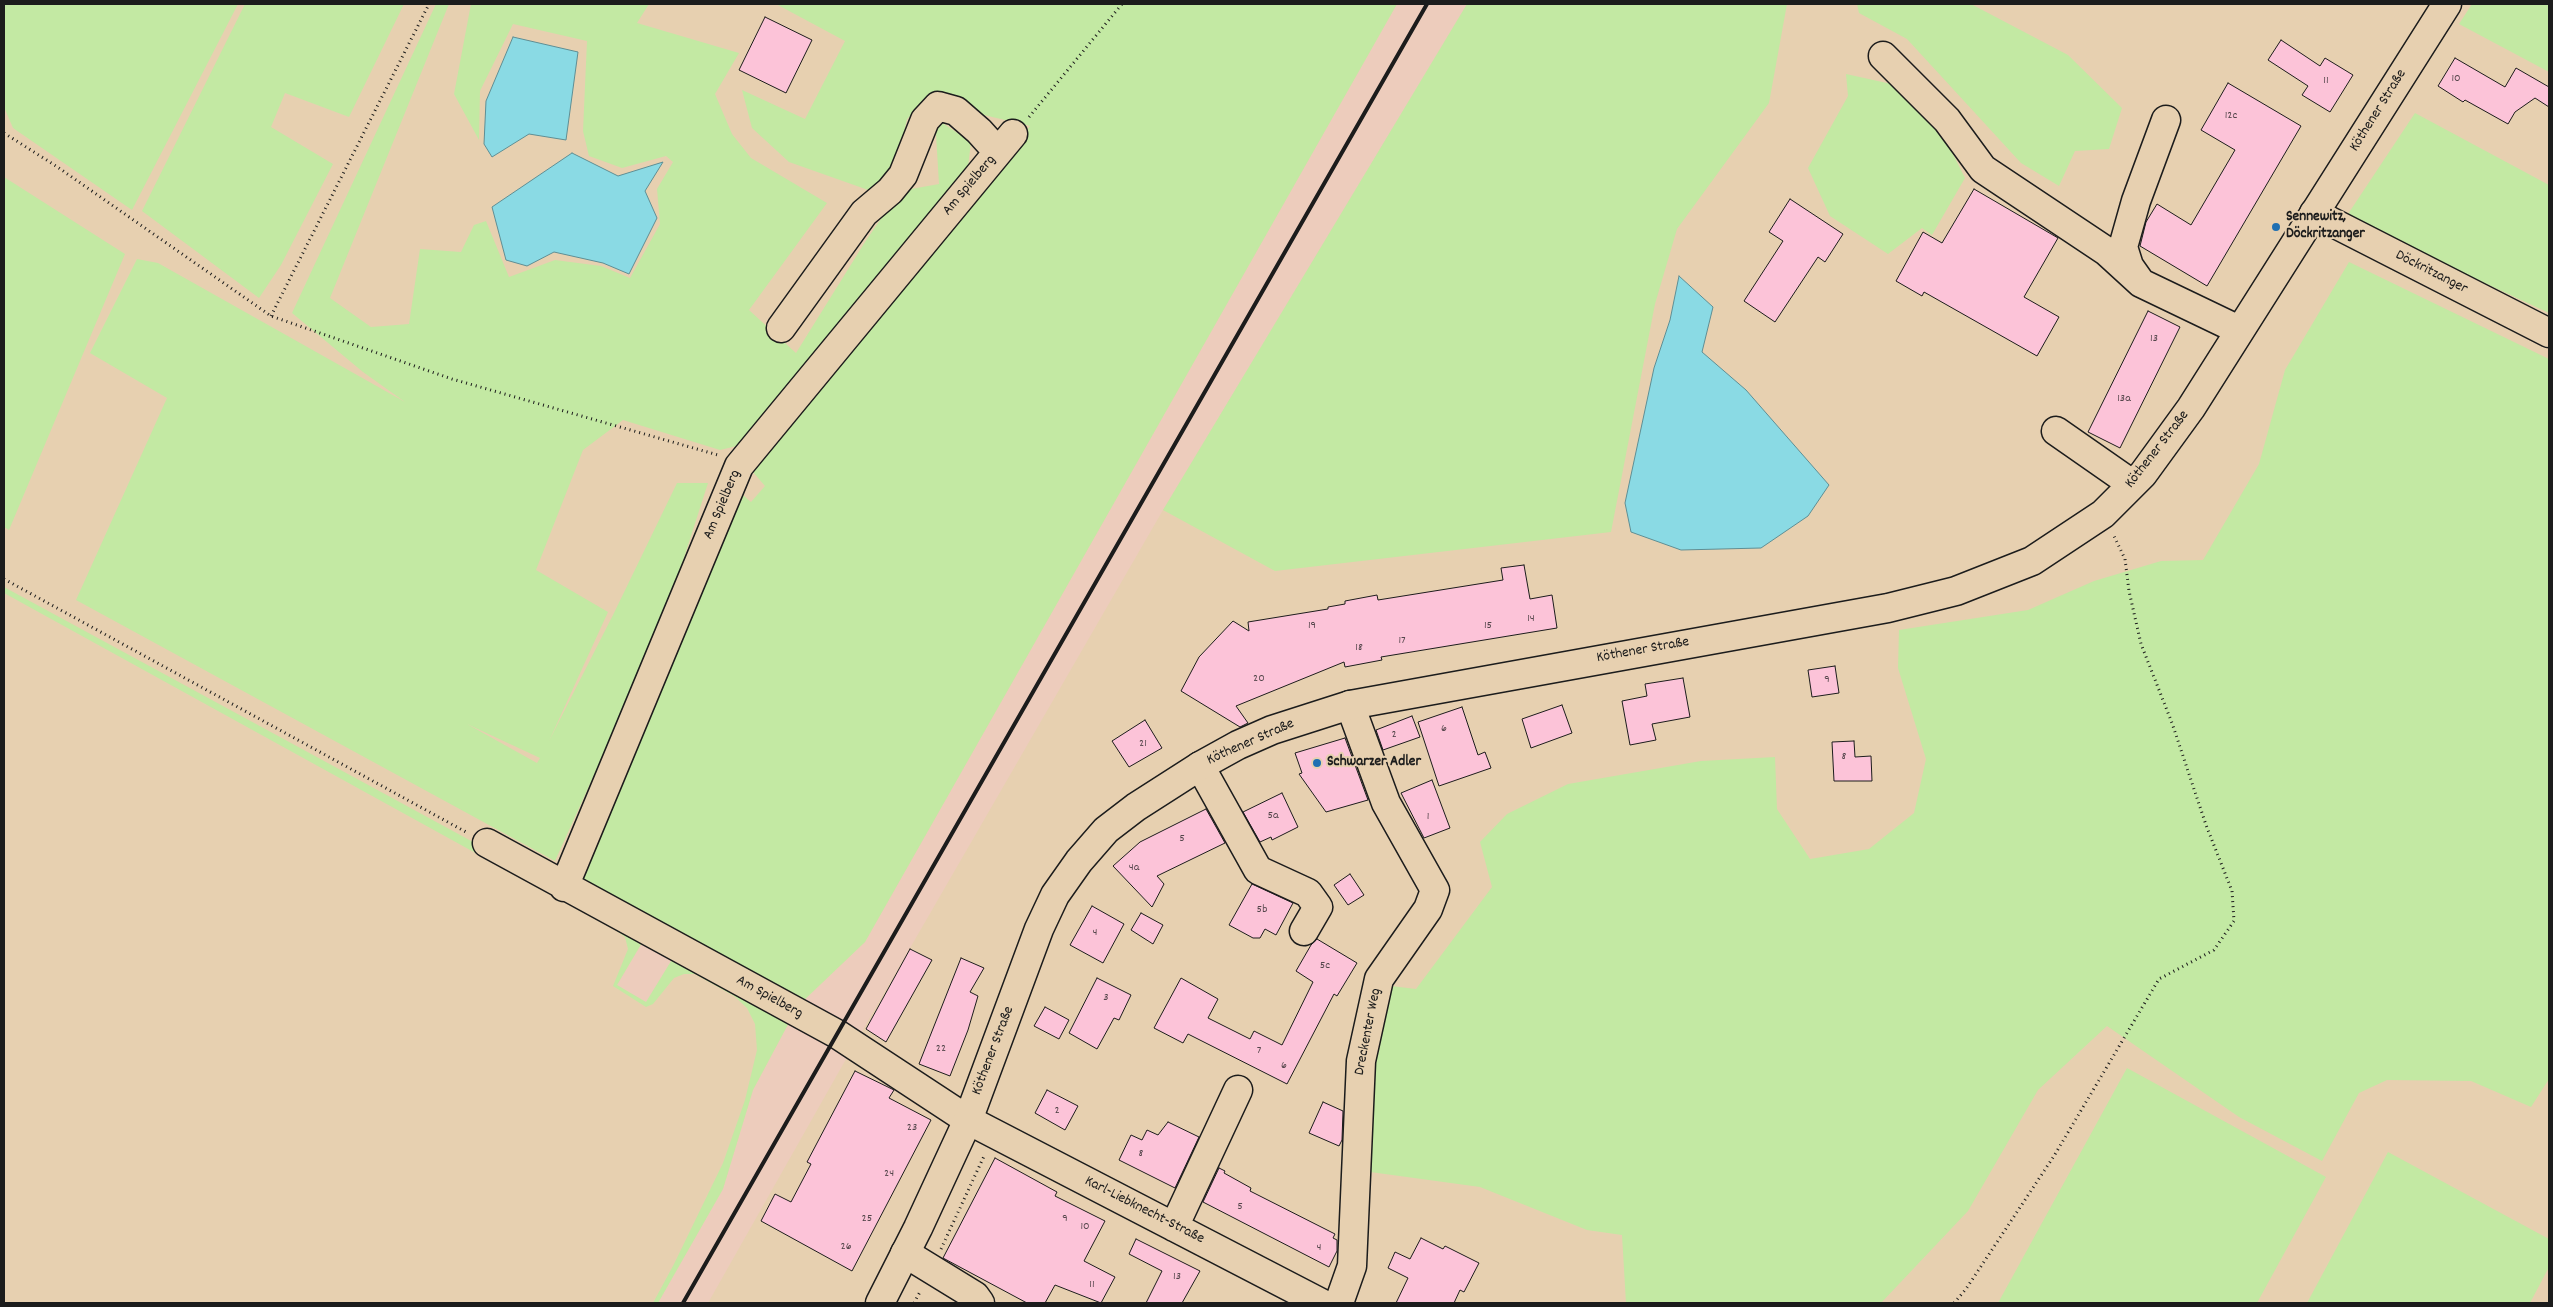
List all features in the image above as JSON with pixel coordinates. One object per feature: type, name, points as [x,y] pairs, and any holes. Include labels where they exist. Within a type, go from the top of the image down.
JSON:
[{"type":"street","name":"Köthener Straße","points":[[880,1303],[968,1120],[1040,929],[1055,895],[1079,861],[1106,830],[1136,807],[1200,766],[1272,730],[1350,705],[1888,608],[1956,591],[2032,561],[2102,514],[2143,474],[2191,408],[2447,4]]},
{"type":"street","points":[[1883,56],[1947,120],[1983,169],[2106,250],[2140,283],[2239,330]]},
{"type":"street","points":[[781,328],[864,213],[890,191],[902,175],[925,120],[938,106],[956,111],[979,131],[1006,143]]},
{"type":"street","points":[[2140,283],[2129,266],[2124,247],[2136,201],[2166,120]]},
{"type":"street","name":"Am Spielberg","points":[[564,887],[739,466],[1006,143]]},
{"type":"street","name":"Döckritzanger","points":[[2314,213],[2549,333]]},
{"type":"street","points":[[2056,431],[2132,484]]},
{"type":"street","name":"Dreckenter Weg","points":[[1339,1303],[1352,1266],[1360,1061],[1379,979],[1428,908],[1435,890],[1386,803],[1350,705]]},
{"type":"street","points":[[1200,766],[1258,870],[1308,893],[1318,907],[1304,931]]},
{"type":"street","name":"Am Spielberg","points":[[487,843],[564,887],[837,1034],[968,1120]]},
{"type":"street","points":[[1174,1227],[1238,1090]]},
{"type":"street","name":"Karl-Liebknecht-Straße","points":[[968,1120],[1321,1303]]},
{"type":"street","points":[[905,1253],[975,1296],[980,1303]]},
{"type":"path","points":[[271,316],[429,4]]},
{"type":"path","points":[[1006,143],[1122,4]]},
{"type":"path","points":[[4,134],[56,166],[271,316],[452,379],[718,455],[739,466]]},
{"type":"path","points":[[1954,1303],[1966,1289],[2054,1156],[2159,979],[2214,950],[2234,921],[2232,892],[2206,825],[2172,723],[2141,644],[2128,591],[2125,559],[2102,514]]},
{"type":"path","points":[[4,579],[487,843]]},
{"type":"path","points":[[914,1303],[932,1269],[994,1134]]},
{"type":"shaded area","points":[[1397,4],[1467,4],[1163,510],[850,1052],[708,1303],[658,1303],[723,1189],[753,1090],[792,1017],[801,1003],[865,942]]},
{"type":"shaded area","points":[[646,936],[676,953],[646,1003],[617,985]]},
{"type":"green space","points":[[4,4],[238,4],[132,210],[13,128],[4,107]]},
{"type":"green space","points":[[245,4],[404,4],[349,117],[285,93],[271,127],[333,164],[281,265],[259,298],[142,211]]},
{"type":"green space","points":[[436,4],[449,4],[330,298],[371,327],[409,324],[420,249],[461,252],[474,225],[486,221],[509,277],[555,260],[601,266],[630,278],[660,224],[657,189],[673,162],[666,156],[622,168],[589,156],[583,131],[587,41],[513,24],[480,91],[479,140],[454,94],[471,4],[649,4],[637,23],[739,53],[715,94],[732,134],[751,158],[827,203],[749,310],[796,353],[865,242],[900,191],[939,184],[935,118],[971,142],[968,167],[749,443],[720,450],[623,420],[583,450],[536,570],[608,612],[549,741],[677,483],[708,483],[663,623],[555,861],[76,600],[167,398],[90,353],[137,259],[158,263],[405,402],[363,372],[292,313]],"holes":[[[467,724],[540,758],[537,763]]]},
{"type":"green space","points":[[776,4],[1397,4],[865,942],[801,1003],[589,890],[580,873],[737,490],[751,502],[765,486],[746,464],[1030,126],[984,115],[938,91],[907,119],[894,178],[871,191],[789,162],[752,128],[742,90],[805,119],[845,41]]},
{"type":"green space","points":[[1467,4],[1787,4],[1769,103],[1677,229],[1655,304],[1611,532],[1275,571],[1163,510]]},
{"type":"green space","points":[[1857,4],[1971,4],[2068,55],[2122,108],[2109,149],[2075,151],[2059,186],[2021,163],[1907,39],[1859,13]]},
{"type":"green space","points":[[2472,4],[2549,4],[2549,72],[2459,24]]},
{"type":"green space","points":[[1846,74],[1896,85],[1941,130],[1965,178],[1932,235],[1922,228],[1888,254],[1830,216],[1808,168],[1848,96]]},
{"type":"green space","points":[[2415,113],[2549,185],[2549,313],[2401,244],[2348,214]]},
{"type":"green space","points":[[4,177],[125,254],[9,530],[4,527]]},
{"type":"green space","points":[[2349,262],[2549,359],[2549,1079],[2531,1107],[2471,1081],[2387,1080],[2359,1093],[2322,1161],[2239,1117],[2107,1026],[2038,1090],[1968,1211],[1881,1303],[1626,1303],[1622,1235],[1587,1230],[1480,1187],[1363,1171],[1383,985],[1416,989],[1492,887],[1480,842],[1507,814],[1568,784],[1701,761],[1775,757],[1777,809],[1810,859],[1869,849],[1914,813],[1926,759],[1898,668],[1899,630],[2028,610],[2094,581],[2161,561],[2203,560],[2259,464],[2285,370]]},
{"type":"green space","points":[[4,587],[646,936],[617,985],[646,1002],[676,953],[792,1017],[753,1090],[723,1189],[658,1303],[653,1303],[723,1163],[745,1100],[757,1050],[755,1024],[747,1008],[734,996],[695,974],[684,974],[674,978],[653,1004],[646,1007],[613,986],[628,949],[625,937],[617,931],[4,593]]},
{"type":"green space","points":[[2127,1068],[2326,1177],[2257,1303],[1998,1303]]},
{"type":"green space","points":[[2388,1152],[2549,1239],[2549,1267],[2530,1303],[2307,1303]]},
{"type":"water","points":[[513,37],[578,52],[566,140],[529,134],[492,157],[484,144],[486,101]]},
{"type":"water","points":[[572,153],[618,176],[663,162],[645,191],[657,218],[629,274],[603,263],[554,252],[527,266],[506,260],[492,207]]},
{"type":"water","points":[[1679,276],[1713,307],[1702,352],[1746,390],[1829,485],[1808,516],[1761,548],[1681,550],[1631,532],[1625,503],[1654,368],[1670,320]]},
{"type":"building","points":[[765,17],[812,40],[786,93],[739,70]]},
{"type":"building","points":[[2281,40],[2320,66],[2325,58],[2353,75],[2330,112],[2302,95],[2308,86],[2268,60]]},
{"type":"building","points":[[2455,58],[2505,87],[2516,68],[2549,87],[2549,107],[2535,98],[2515,112],[2508,124],[2465,100],[2463,102],[2438,86]]},
{"type":"building","points":[[2228,83],[2301,126],[2207,286],[2140,246],[2146,222],[2157,204],[2191,225],[2235,150],[2201,130]]},
{"type":"building","points":[[1974,189],[2058,238],[2024,297],[2059,317],[2037,356],[1924,292],[1922,296],[1896,281],[1923,232],[1942,243]]},
{"type":"building","points":[[1790,199],[1843,234],[1825,262],[1818,257],[1775,322],[1744,301],[1783,241],[1769,232]]},
{"type":"building","points":[[2148,311],[2180,327],[2120,448],[2088,432]]},
{"type":"building","points":[[1524,565],[1530,599],[1552,595],[1557,628],[1381,657],[1382,660],[1345,667],[1344,662],[1236,706],[1248,723],[1240,727],[1181,691],[1199,657],[1233,621],[1249,631],[1248,622],[1328,609],[1328,607],[1345,604],[1345,601],[1377,595],[1378,600],[1503,580],[1501,568]]},
{"type":"building","points":[[1835,666],[1839,693],[1812,697],[1808,670]]},
{"type":"building","points":[[1683,678],[1690,717],[1652,724],[1656,740],[1630,745],[1622,701],[1647,696],[1645,684]]},
{"type":"building","points":[[1562,705],[1572,733],[1531,748],[1522,719]]},
{"type":"building","points":[[1462,707],[1478,755],[1485,752],[1491,768],[1439,786],[1418,722]]},
{"type":"building","points":[[1412,716],[1420,737],[1383,750],[1376,730]]},
{"type":"building","points":[[1145,720],[1162,748],[1129,767],[1112,741]]},
{"type":"building","points":[[1345,738],[1368,800],[1326,812],[1299,774],[1302,773],[1295,753]]},
{"type":"building","points":[[1854,741],[1855,757],[1871,756],[1872,781],[1834,781],[1832,742]]},
{"type":"building","points":[[1432,780],[1450,828],[1424,838],[1401,793]]},
{"type":"building","points":[[1282,793],[1298,827],[1272,840],[1271,837],[1260,842],[1243,812]]},
{"type":"building","points":[[1206,809],[1225,843],[1157,876],[1164,884],[1152,907],[1113,866],[1140,842]]},
{"type":"building","points":[[1350,874],[1364,895],[1348,905],[1334,885]]},
{"type":"building","points":[[1252,884],[1293,903],[1276,935],[1265,929],[1260,938],[1253,938],[1229,925]]},
{"type":"building","points":[[1092,906],[1124,924],[1103,963],[1070,945]]},
{"type":"building","points":[[1141,913],[1163,925],[1153,944],[1131,930]]},
{"type":"building","points":[[1317,939],[1357,963],[1337,996],[1334,994],[1287,1084],[1188,1034],[1183,1043],[1154,1028],[1181,978],[1218,999],[1208,1018],[1250,1039],[1254,1031],[1282,1045],[1313,982],[1296,971],[1311,945]]},
{"type":"building","points":[[910,949],[932,960],[886,1042],[866,1029]]},
{"type":"building","points":[[961,958],[984,968],[970,992],[978,996],[968,1030],[950,1076],[919,1064]]},
{"type":"building","points":[[1097,978],[1131,995],[1119,1020],[1114,1018],[1097,1049],[1069,1033]]},
{"type":"building","points":[[1045,1007],[1069,1020],[1059,1039],[1034,1026]]},
{"type":"building","points":[[855,1071],[894,1090],[889,1098],[931,1120],[852,1271],[761,1221],[775,1194],[791,1202],[811,1164],[807,1162]]},
{"type":"building","points":[[1047,1090],[1078,1106],[1065,1130],[1035,1113]]},
{"type":"building","points":[[1323,1102],[1343,1111],[1342,1140],[1339,1146],[1309,1133]]},
{"type":"building","points":[[1168,1122],[1199,1137],[1175,1188],[1119,1160],[1131,1135],[1142,1140],[1147,1130],[1158,1135]]},
{"type":"building","points":[[995,1158],[1057,1192],[1055,1196],[1105,1221],[1084,1261],[1115,1277],[1101,1303],[1055,1285],[1045,1303],[1027,1303],[943,1258]]},
{"type":"building","points":[[1219,1168],[1225,1171],[1224,1173],[1251,1188],[1250,1191],[1335,1234],[1333,1238],[1337,1240],[1337,1251],[1329,1267],[1203,1202]]},
{"type":"building","points":[[1421,1238],[1443,1249],[1445,1246],[1479,1263],[1464,1292],[1460,1290],[1454,1303],[1396,1303],[1408,1278],[1388,1268],[1395,1252],[1410,1259]]},
{"type":"building","points":[[1136,1239],[1200,1271],[1182,1303],[1146,1303],[1162,1271],[1129,1254]]},
{"type":"railway","points":[[683,1303],[1427,4]]},
{"type":"place","name":"Sennewitz, Döckritzanger","points":[[2276,227]]},
{"type":"place","name":"Schwarzer Adler","points":[[1317,763]]}]
